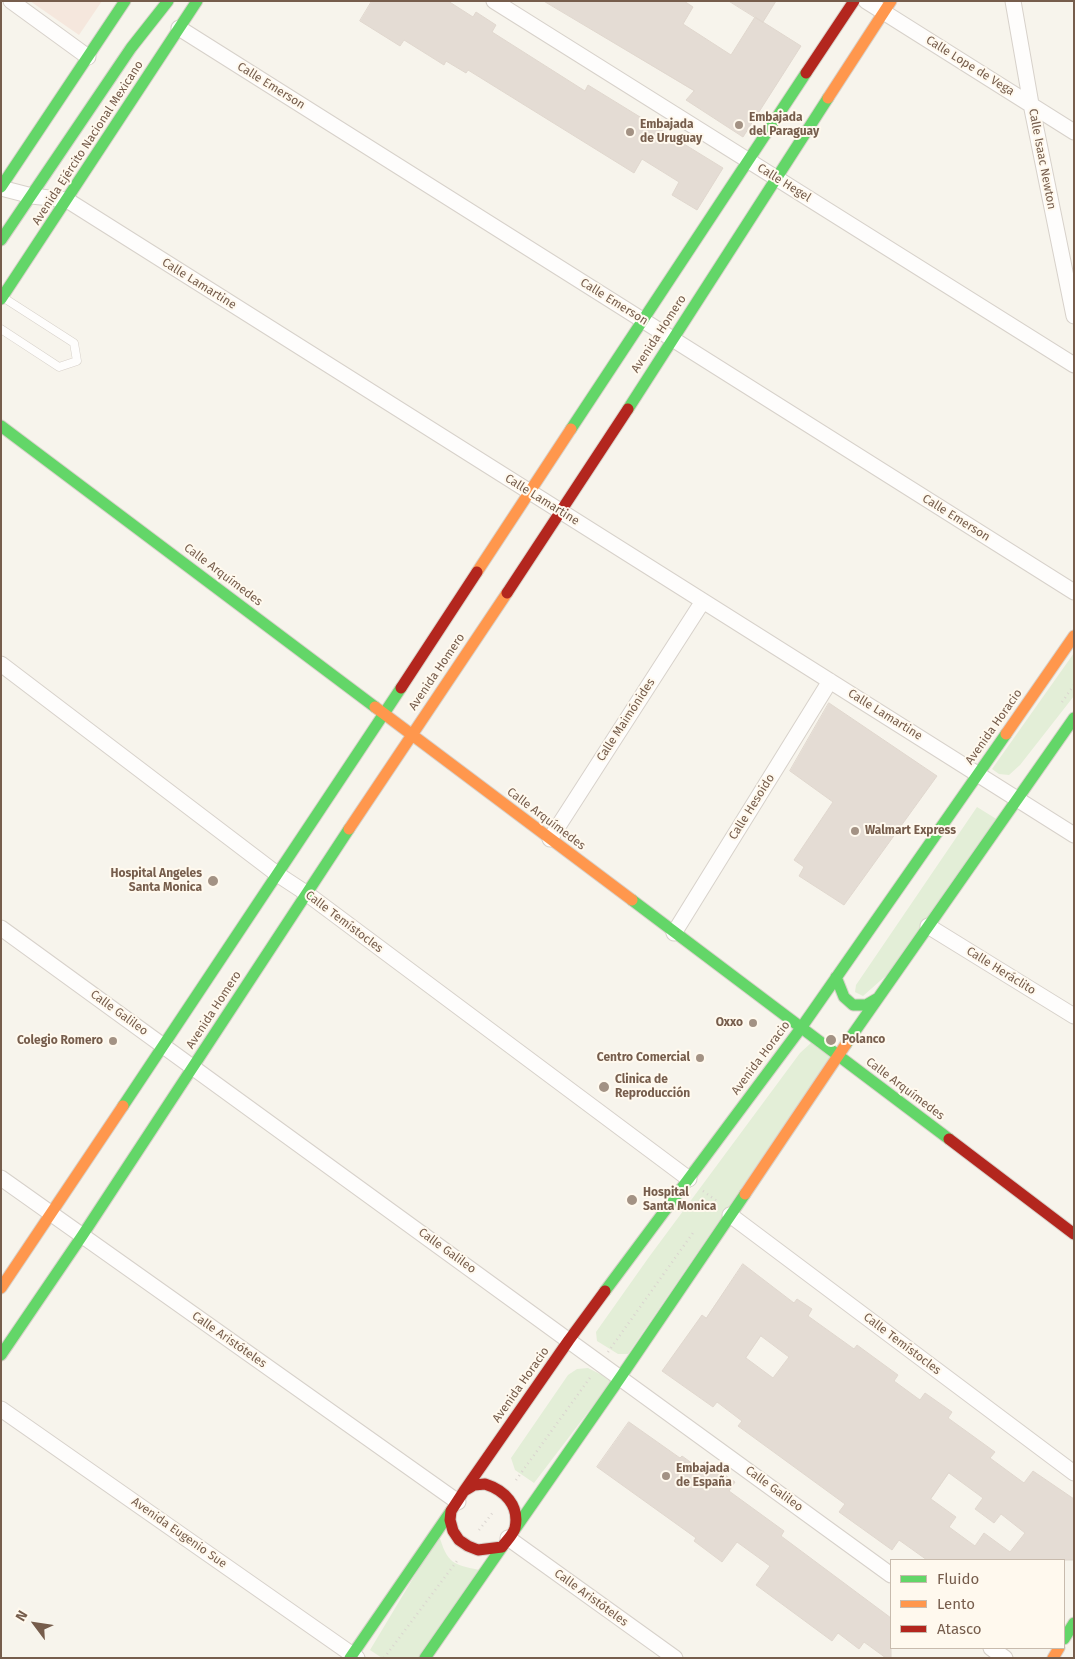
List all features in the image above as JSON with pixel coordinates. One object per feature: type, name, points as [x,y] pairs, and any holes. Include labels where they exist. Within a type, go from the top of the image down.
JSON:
[{"type":"street","points":[[11,1],[88,57]]},
{"type":"street","points":[[1,188],[125,1]]},
{"type":"street","points":[[131,48],[153,1]]},
{"type":"street","name":"Avenida Ejército Nacional Mexicano","points":[[1,240],[131,48],[168,1]]},
{"type":"street","name":"Avenida Ejército Nacional Mexicano","points":[[2,298],[198,1]]},
{"type":"street","name":"Calle Hegel","points":[[494,1],[1074,365]]},
{"type":"street","name":"Avenida Homero","points":[[1,1288],[385,713],[854,1]]},
{"type":"street","name":"Calle Lope de Vega","points":[[866,1],[887,7],[1074,132]]},
{"type":"street","name":"Calle Isaac Newton","points":[[1013,1],[1031,104],[1074,316]]},
{"type":"street","name":"Avenida Homero","points":[[1,1355],[82,1236],[306,894],[561,512],[887,7]]},
{"type":"street","name":"Calle Emerson","points":[[180,28],[1074,592]]},
{"type":"street","name":"Calle Lamartine","points":[[1,188],[32,196],[67,200],[1074,835]]},
{"type":"street","name":"Calle Arquímedes","points":[[1,426],[385,713],[1074,1234]]},
{"type":"street","name":"Calle Maimónides","points":[[550,839],[703,601]]},
{"type":"street","name":"Avenida Horacio","points":[[353,1657],[569,1340],[801,1028],[1074,636]]},
{"type":"street","name":"Calle Temístocles","points":[[1,664],[277,874],[689,1179]]},
{"type":"street","name":"Calle Hesoido","points":[[674,933],[830,681]]},
{"type":"street","points":[[425,1658],[620,1378],[878,998],[1074,718]]},
{"type":"street","name":"Calle Heráclito","points":[[928,926],[1074,1016]]},
{"type":"street","name":"Calle Galileo","points":[[1,928],[890,1574]]},
{"type":"street","points":[[836,977],[846,1000],[852,1004],[870,1005],[878,998]]},
{"type":"street","name":"Calle Aristóteles","points":[[1,1178],[458,1501]]},
{"type":"street","name":"Calle Temístocles","points":[[730,1215],[1074,1473]]},
{"type":"street","name":"Avenida Eugenio Sue","points":[[1,1409],[353,1657]]},
{"type":"street","points":[[486,1484],[497,1487],[506,1494],[513,1504],[508,1538],[478,1550],[459,1540],[453,1531],[450,1520],[458,1501],[474,1485],[486,1484]]},
{"type":"street","name":"Calle Aristóteles","points":[[508,1538],[675,1658]]},
{"type":"street","points":[[1065,1638],[1074,1623]]},
{"type":"street","points":[[992,1649],[1005,1658]]},
{"type":"lane","points":[[1,329],[59,367],[77,361],[74,343],[2,298]]},
{"type":"path","points":[[1057,709],[1074,685]]},
{"type":"path","points":[[689,1179],[730,1215]]},
{"type":"path","points":[[384,1658],[506,1494],[699,1225]]},
{"type":"shaded area","points":[[30,1],[102,1],[79,35]]},
{"type":"green space","points":[[1074,653],[1074,696],[1020,765],[1009,775],[999,774],[992,769]]},
{"type":"green space","points":[[977,807],[998,820],[897,966],[863,996],[855,992],[856,985]]},
{"type":"green space","points":[[812,1042],[832,1055],[628,1354],[618,1354],[597,1341],[596,1332],[649,1257],[800,1053]]},
{"type":"green space","points":[[588,1368],[611,1382],[534,1483],[515,1470],[511,1458],[568,1375],[577,1369]]},
{"type":"green space","points":[[439,1535],[445,1552],[452,1561],[480,1570],[419,1658],[382,1658],[370,1650]]},
{"type":"building","points":[[372,1],[448,1],[473,17],[476,12],[496,25],[492,32],[585,91],[588,85],[723,168],[697,210],[672,195],[679,182],[642,159],[634,173],[468,70],[466,73],[446,61],[444,65],[404,40],[400,46],[360,21]]},
{"type":"building","points":[[544,1],[684,1],[693,7],[683,24],[731,55],[755,17],[801,46],[743,137],[686,100],[694,91]]},
{"type":"building","points":[[729,1],[776,1],[763,22]]},
{"type":"building","name":"Walmart Express","points":[[829,703],[937,776],[844,905],[799,876],[804,867],[794,860],[833,802],[790,771]]},
{"type":"building","points":[[743,1264],[794,1303],[797,1299],[812,1309],[808,1316],[854,1349],[857,1345],[898,1375],[894,1381],[920,1400],[925,1393],[952,1412],[948,1418],[995,1452],[990,1458],[1024,1483],[1033,1471],[1074,1499],[1074,1560],[926,1559],[899,1540],[892,1550],[839,1512],[845,1504],[738,1426],[742,1421],[717,1402],[713,1407],[662,1371],[702,1315],[706,1318]],"holes":[[[761,1336],[789,1357],[773,1378],[746,1358]],[[949,1473],[983,1498],[975,1509],[994,1523],[1001,1514],[1025,1533],[1010,1552],[984,1533],[975,1546],[949,1527],[956,1517],[931,1499]]]},
{"type":"building","points":[[629,1422],[680,1458],[682,1456],[700,1469],[705,1461],[735,1482],[729,1491],[784,1531],[781,1536],[890,1617],[891,1658],[886,1658],[864,1642],[859,1649],[838,1633],[832,1641],[756,1585],[770,1566],[737,1542],[722,1562],[694,1541],[696,1538],[597,1467]]},
{"type":"traffic: fast","points":[[1,187],[125,1]]},
{"type":"traffic: fast","points":[[1,240],[131,48],[168,1]]},
{"type":"traffic: fast","points":[[1,299],[197,1]]},
{"type":"traffic: fast","points":[[571,429],[806,73]]},
{"type":"traffic: fast","points":[[628,409],[828,98]]},
{"type":"traffic: fast","points":[[1,426],[375,707]]},
{"type":"traffic: fast","points":[[123,1106],[401,688]]},
{"type":"traffic: fast","points":[[846,1044],[1074,718]]},
{"type":"traffic: fast","points":[[605,1291],[801,1028],[1006,734]]},
{"type":"traffic: fast","points":[[1,1355],[82,1236],[349,829]]},
{"type":"traffic: fast","points":[[632,900],[949,1139]]},
{"type":"traffic: fast","points":[[836,977],[844,997],[853,1005],[866,1005],[878,998]]},
{"type":"traffic: fast","points":[[515,1529],[745,1194]]},
{"type":"traffic: fast","points":[[350,1658],[451,1511]]},
{"type":"traffic: fast","points":[[425,1658],[502,1547]]},
{"type":"traffic: fast","points":[[1065,1637],[1074,1623]]},
{"type":"traffic: slow","points":[[828,98],[891,1]]},
{"type":"traffic: slow","points":[[477,572],[571,429]]},
{"type":"traffic: slow","points":[[349,829],[507,593]]},
{"type":"traffic: slow","points":[[1006,734],[1074,636]]},
{"type":"traffic: slow","points":[[375,707],[632,900]]},
{"type":"traffic: slow","points":[[745,1194],[846,1044]]},
{"type":"traffic: slow","points":[[1,1288],[123,1106]]},
{"type":"traffic: slow","points":[[1053,1658],[1058,1649]]},
{"type":"traffic: jam","points":[[806,73],[854,1]]},
{"type":"traffic: jam","points":[[507,593],[628,409]]},
{"type":"traffic: jam","points":[[401,688],[477,572]]},
{"type":"traffic: jam","points":[[949,1139],[1074,1234]]},
{"type":"traffic: jam","points":[[464,1491],[605,1291]]},
{"type":"traffic: jam","points":[[485,1484],[504,1494],[513,1506],[516,1520],[514,1531],[502,1547],[478,1550],[459,1540],[453,1531],[450,1520],[451,1511],[464,1491],[474,1485],[485,1484]]},
{"type":"place","name":"Embajada del Paraguay","points":[[739,125]]},
{"type":"place","name":"Embajada de Uruguay","points":[[630,132]]},
{"type":"place","name":"Walmart Express","points":[[855,831]]},
{"type":"place","name":"Hospital Angeles Santa Monica","points":[[213,881]]},
{"type":"place","name":"Oxxo","points":[[753,1023]]},
{"type":"place","name":"Polanco","points":[[831,1040]]},
{"type":"place","name":"Colegio Romero","points":[[113,1041]]},
{"type":"place","name":"Centro Comercial","points":[[700,1058]]},
{"type":"place","name":"Clinica de Reproducción","points":[[604,1087]]},
{"type":"place","name":"Hospital Santa Monica","points":[[632,1200]]},
{"type":"place","name":"Embajada de España","points":[[666,1476]]}]
